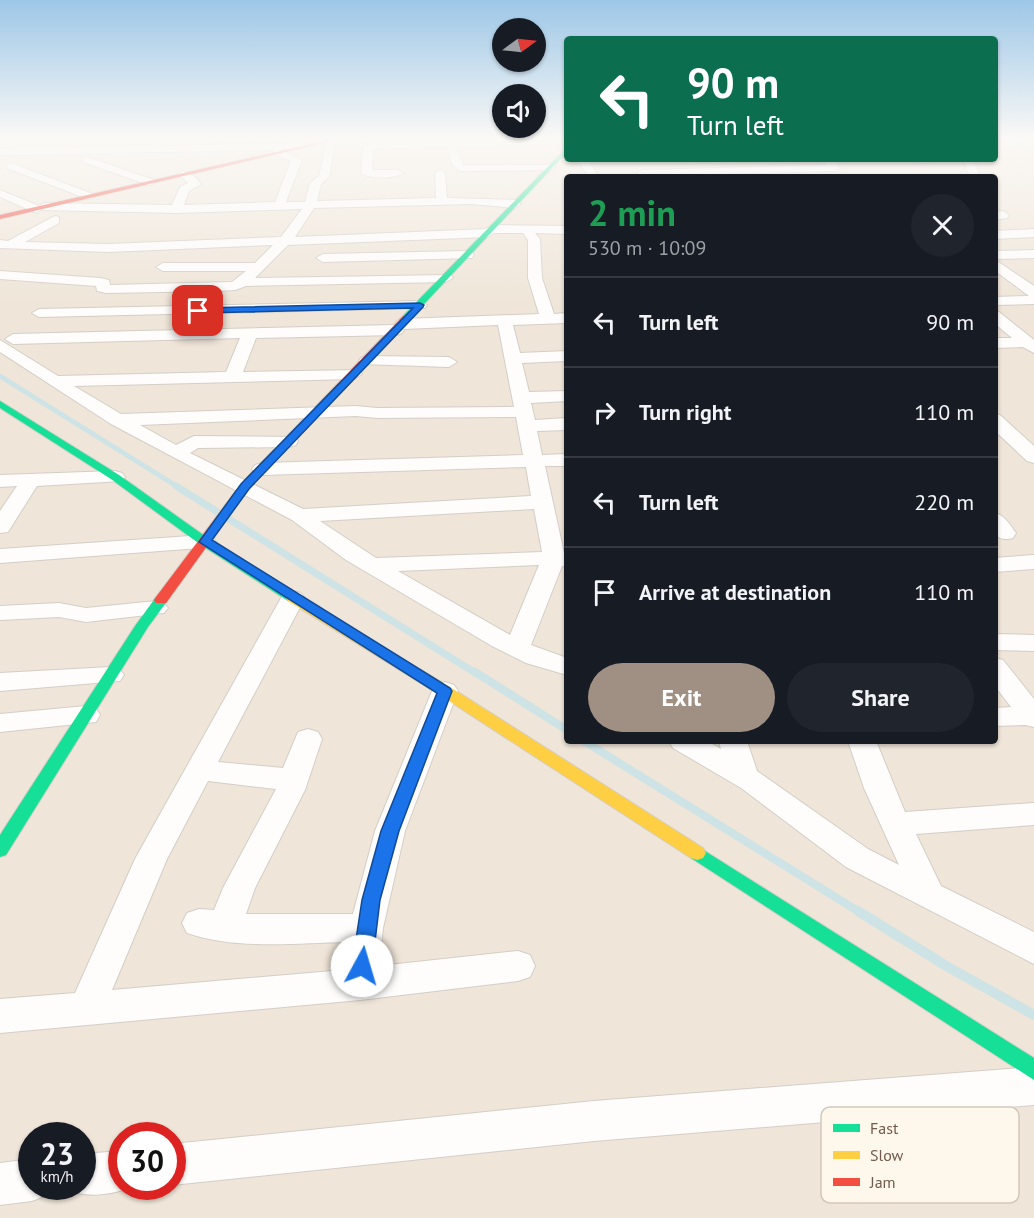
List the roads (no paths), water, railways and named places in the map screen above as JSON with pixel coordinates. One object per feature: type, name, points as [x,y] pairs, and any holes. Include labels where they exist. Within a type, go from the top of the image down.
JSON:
[{"type":"street","points":[[2,195],[46,213]]},
{"type":"street","points":[[3,247],[46,213],[86,195]]},
{"type":"street","points":[[176,209],[181,195]]},
{"type":"street","points":[[224,212],[233,195]]},
{"type":"street","points":[[247,219],[257,195]]},
{"type":"street","points":[[279,206],[286,195]]},
{"type":"street","points":[[243,282],[286,240],[310,205],[313,195]]},
{"type":"street","points":[[308,280],[327,258],[352,238],[360,221],[363,204],[376,195]]},
{"type":"street","points":[[397,195],[410,202],[476,201],[515,204]]},
{"type":"street","points":[[442,195],[442,202]]},
{"type":"street","points":[[0,850],[156,608],[244,490],[524,195]]},
{"type":"street","points":[[0,215],[196,208],[224,212],[252,207],[310,205],[337,199],[363,204]]},
{"type":"street","points":[[407,226],[410,202]]},
{"type":"street","points":[[177,245],[196,208]]},
{"type":"street","points":[[132,225],[145,209]]},
{"type":"street","points":[[3,247],[177,245],[249,237],[286,240],[352,238],[407,226],[490,231],[564,230]]},
{"type":"street","points":[[529,229],[529,235],[534,239],[537,287],[548,319]]},
{"type":"street","points":[[114,262],[135,246],[147,233]]},
{"type":"street","points":[[998,235],[1034,233]]},
{"type":"street","points":[[193,288],[198,279],[170,278],[200,244]]},
{"type":"street","points":[[998,255],[1034,254]]},
{"type":"street","points":[[327,258],[467,255]]},
{"type":"street","points":[[375,279],[378,257]]},
{"type":"street","points":[[998,266],[1034,293]]},
{"type":"street","points":[[163,267],[259,267]]},
{"type":"street","points":[[998,276],[1034,274]]},
{"type":"street","points":[[0,275],[102,282],[104,283],[102,288],[106,289],[193,288],[231,286],[243,282],[446,278]]},
{"type":"street","points":[[4,343],[74,280]]},
{"type":"street","points":[[998,301],[1034,300]]},
{"type":"street","points":[[39,313],[420,305]]},
{"type":"street","points":[[4,343],[564,318]]},
{"type":"street","points":[[998,318],[1030,345]]},
{"type":"street","points":[[505,321],[542,502],[552,543],[560,559]]},
{"type":"street","points":[[232,376],[250,333]]},
{"type":"street","points":[[4,343],[54,381],[117,420],[244,490],[300,516],[372,565],[517,648],[564,667]]},
{"type":"street","points":[[998,343],[1030,345]]},
{"type":"street","points":[[512,358],[564,356]]},
{"type":"street","points":[[367,361],[448,362]]},
{"type":"street","points":[[54,381],[354,374]]},
{"type":"street","points":[[523,412],[564,397]]},
{"type":"street","points":[[0,404],[115,477],[205,542],[445,691],[1034,1070]]},
{"type":"street","points":[[117,420],[356,411],[372,413],[523,412],[564,423]]},
{"type":"street","points":[[998,422],[1014,435],[1034,457]]},
{"type":"street","points":[[998,436],[1034,434]]},
{"type":"street","points":[[176,453],[194,442],[289,441]]},
{"type":"street","points":[[262,469],[564,460]]},
{"type":"street","points":[[0,481],[115,477]]},
{"type":"street","points":[[0,527],[31,480]]},
{"type":"street","points":[[300,516],[542,502]]},
{"type":"street","points":[[0,556],[205,542]]},
{"type":"street","points":[[372,565],[560,559]]},
{"type":"street","points":[[517,648],[560,559]]},
{"type":"street","points":[[998,565],[1034,562]]},
{"type":"street","points":[[86,1009],[152,859],[293,598]]},
{"type":"street","points":[[0,614],[59,610],[86,615],[156,608]]},
{"type":"street","points":[[998,642],[1034,643]]},
{"type":"street","points":[[998,671],[1033,716]]},
{"type":"street","points":[[0,682],[111,675]]},
{"type":"street","points":[[360,984],[366,928],[390,831],[445,691]]},
{"type":"street","points":[[0,723],[86,715]]},
{"type":"street","points":[[998,717],[1033,716]]},
{"type":"street","points":[[308,739],[294,780],[239,888],[212,925],[298,929],[366,928]]},
{"type":"street","points":[[689,744],[728,763],[839,846],[1034,949]]},
{"type":"street","points":[[734,744],[744,774]]},
{"type":"street","points":[[863,744],[879,788],[929,895]]},
{"type":"street","points":[[199,770],[294,780]]},
{"type":"street","points":[[897,824],[1034,814]]},
{"type":"street","points":[[0,1016],[360,984],[518,966]]},
{"type":"street","points":[[186,1165],[594,1121],[1034,1086]]},
{"type":"street","points":[[0,1184],[18,1182]]},
{"type":"waterway","points":[[0,376],[178,487]]},
{"type":"waterway","points":[[176,486],[477,674]]},
{"type":"waterway","points":[[475,672],[564,728]]},
{"type":"waterway","points":[[589,744],[861,913]]},
{"type":"waterway","points":[[858,911],[948,967],[1034,1015]]}]
